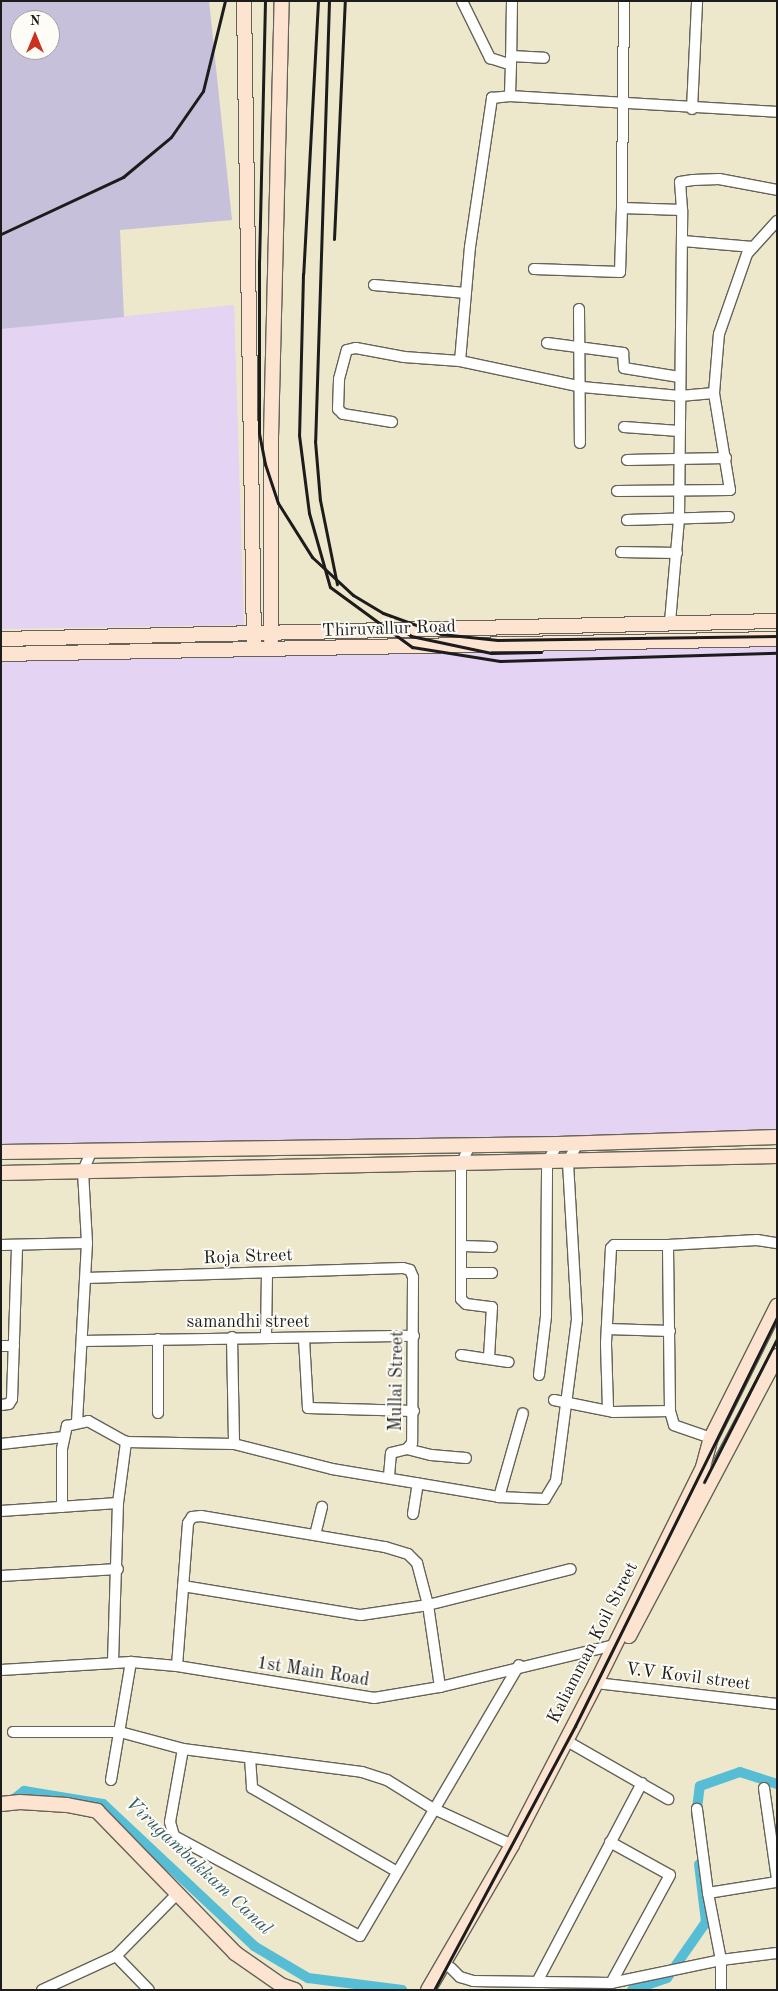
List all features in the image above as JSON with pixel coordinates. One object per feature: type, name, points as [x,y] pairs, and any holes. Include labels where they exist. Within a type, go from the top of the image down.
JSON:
[{"type":"street","points":[[244,1],[254,651]]},
{"type":"street","points":[[272,650],[271,437],[282,1]]},
{"type":"street","points":[[462,1],[490,58],[511,61],[544,58]]},
{"type":"street","points":[[510,96],[512,1]]},
{"type":"street","points":[[534,269],[620,272],[624,103],[624,1]]},
{"type":"street","points":[[692,109],[697,1]]},
{"type":"street","points":[[460,361],[470,247],[492,98],[510,96],[692,109],[777,112]]},
{"type":"street","points":[[670,622],[679,519],[679,377],[683,241],[680,182],[719,179],[777,190]]},
{"type":"street","points":[[622,208],[682,210]]},
{"type":"street","points":[[617,491],[730,490],[714,393],[719,334],[747,254],[777,221]]},
{"type":"street","points":[[683,241],[753,247]]},
{"type":"street","points":[[374,285],[466,294]]},
{"type":"street","points":[[579,309],[582,387],[580,443]]},
{"type":"street","points":[[547,343],[623,353],[624,368],[679,377]]},
{"type":"street","points":[[392,422],[344,414],[338,409],[338,378],[347,350],[356,348],[404,356],[460,361],[582,387],[680,396],[714,393]]},
{"type":"street","points":[[624,428],[679,431]]},
{"type":"street","points":[[627,460],[726,458]]},
{"type":"street","points":[[627,520],[729,518]]},
{"type":"street","points":[[621,552],[677,553]]},
{"type":"street","points":[[1,639],[777,621]]},
{"type":"street","name":"Thiruvallur Road","points":[[1,654],[254,651],[777,639]]},
{"type":"street","points":[[1,1152],[558,1144],[777,1137]]},
{"type":"street","points":[[62,1507],[64,1437],[67,1426],[77,1422],[88,1421],[126,1442],[234,1444],[302,1458],[319,1466],[389,1476],[499,1497],[545,1499],[550,1495],[556,1481],[577,1319],[568,1161],[578,1143]]},
{"type":"street","points":[[539,1375],[546,1316],[547,1162],[558,1144]]},
{"type":"street","points":[[470,1145],[461,1164],[462,1301],[492,1307],[489,1358]]},
{"type":"street","points":[[77,1422],[87,1243],[82,1171],[92,1150]]},
{"type":"street","points":[[1,1173],[777,1156]]},
{"type":"street","points":[[608,1408],[607,1329],[611,1247],[756,1240],[777,1243]]},
{"type":"street","points":[[1,1245],[87,1243]]},
{"type":"street","points":[[1,1405],[9,1404],[12,1399],[18,1245]]},
{"type":"street","points":[[668,1245],[670,1411],[677,1426],[711,1438]]},
{"type":"street","points":[[463,1246],[492,1247]]},
{"type":"street","name":"Roja Street","points":[[86,1278],[410,1270]]},
{"type":"street","name":"Mullai Street","points":[[389,1476],[391,1453],[407,1449],[412,1443],[414,1336],[413,1277],[410,1270]]},
{"type":"street","points":[[266,1337],[267,1273]]},
{"type":"street","points":[[462,1273],[492,1273]]},
{"type":"street","name":"Kaliamman Koil Street","points":[[484,1903],[520,1849],[572,1744],[615,1645],[703,1467],[711,1438],[777,1306]]},
{"type":"street","points":[[607,1329],[670,1330]]},
{"type":"street","points":[[232,1336],[234,1444]]},
{"type":"street","name":"samandhi street","points":[[82,1341],[232,1336],[304,1339],[414,1336]]},
{"type":"street","points":[[158,1339],[158,1413]]},
{"type":"street","points":[[304,1339],[306,1407],[414,1411]]},
{"type":"street","points":[[1,1346],[14,1346]]},
{"type":"street","points":[[461,1355],[508,1362]]},
{"type":"street","name":"Kaliamman Koil Street","points":[[437,1990],[446,1970],[484,1903],[512,1845],[777,1356]]},
{"type":"street","points":[[554,1400],[608,1408],[616,1412],[670,1411]]},
{"type":"street","points":[[499,1497],[523,1414]]},
{"type":"street","points":[[1,1444],[64,1437]]},
{"type":"street","points":[[113,1662],[118,1569],[118,1503],[126,1442]]},
{"type":"street","points":[[407,1449],[431,1455],[466,1458]]},
{"type":"street","points":[[413,1514],[418,1483]]},
{"type":"street","points":[[1,1511],[118,1503]]},
{"type":"street","points":[[315,1535],[322,1507]]},
{"type":"street","points":[[177,1666],[188,1523],[192,1517],[201,1516],[315,1535],[408,1554],[417,1563],[428,1605],[440,1687]]},
{"type":"street","points":[[1,1576],[118,1569]]},
{"type":"street","points":[[183,1586],[361,1615],[428,1605],[571,1569]]},
{"type":"street","name":"1st Main Road","points":[[1,1670],[131,1662],[177,1666],[374,1698],[440,1687],[518,1666],[615,1645]]},
{"type":"street","points":[[111,1780],[131,1662]]},
{"type":"street","points":[[183,1749],[170,1822],[174,1836],[360,1936],[432,1808],[518,1666]]},
{"type":"street","name":"V.V Kovil street","points":[[600,1683],[777,1704]]},
{"type":"street","points":[[13,1732],[120,1732],[183,1749],[362,1772],[387,1780],[432,1808],[512,1845]]},
{"type":"street","points":[[572,1744],[642,1782],[668,1799]]},
{"type":"street","points":[[250,1758],[252,1788],[396,1871]]},
{"type":"street","points":[[537,1982],[642,1782]]},
{"type":"street","points":[[708,1893],[777,1880],[764,1788]]},
{"type":"street","points":[[1,1804],[20,1802],[67,1805],[97,1811],[235,1953],[281,1985],[295,1990]]},
{"type":"street","points":[[697,1809],[708,1893],[721,1960],[721,1990]]},
{"type":"street","points":[[610,1842],[670,1875],[611,1984]]},
{"type":"street","points":[[42,1990],[116,1956],[177,1894]]},
{"type":"street","points":[[446,1970],[473,1981],[611,1984],[665,1970],[690,1968],[721,1960],[777,1953]]},
{"type":"street","points":[[116,1956],[149,1990]]},
{"type":"street","name":"Kaliamman Koil Street","points":[[428,1990],[446,1970]]},
{"type":"shaded area","points":[[1,1],[209,1],[232,220],[120,230],[124,317],[1,329]]},
{"type":"shaded area","points":[[234,305],[244,625],[1,629],[1,329]]},
{"type":"shaded area","points":[[777,643],[777,1139],[1,1151],[1,660]]},
{"type":"waterway","name":"Virugambakkam Canal","points":[[696,1817],[700,1786],[740,1772],[777,1784]]},
{"type":"waterway","name":"Virugambakkam Canal","points":[[8,1804],[24,1791],[103,1804],[254,1946],[308,1978],[402,1990]]},
{"type":"waterway","name":"Virugambakkam Canal","points":[[632,1990],[667,1978],[706,1922],[699,1864]]},
{"type":"railway","points":[[1,234],[123,177],[171,137],[203,91],[225,1]]},
{"type":"railway","points":[[265,1],[259,261],[259,433],[265,464],[278,503],[312,557],[353,595],[383,613],[441,634],[498,640],[777,636]]},
{"type":"railway","points":[[318,1],[303,274],[299,435],[309,513],[330,587],[412,647],[500,661],[777,653]]},
{"type":"railway","points":[[329,1],[315,441],[320,500],[337,584]]},
{"type":"railway","points":[[334,239],[345,1]]},
{"type":"railway","points":[[389,621],[411,636],[491,653],[541,652]]},
{"type":"railway","points":[[434,1990],[575,1726],[777,1317]]},
{"type":"railway","points":[[704,1482],[777,1339]]}]
